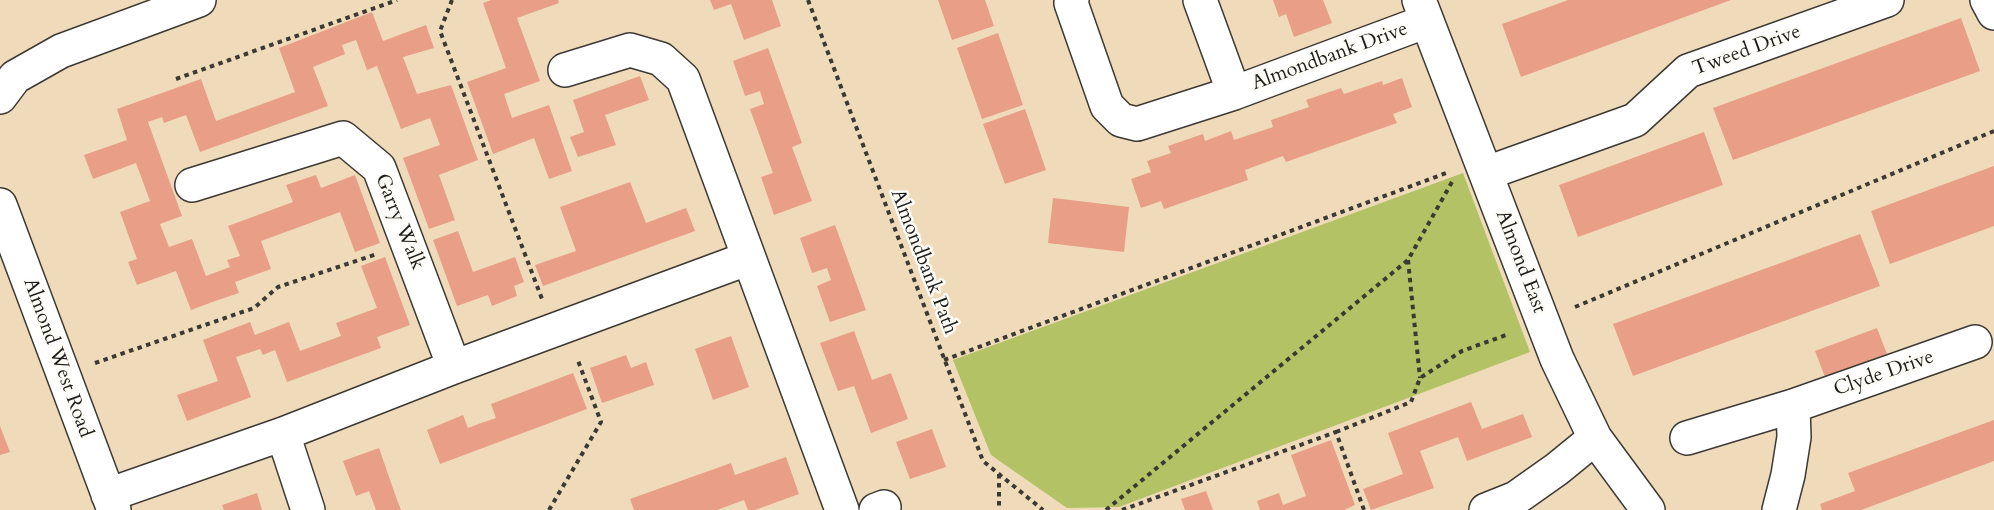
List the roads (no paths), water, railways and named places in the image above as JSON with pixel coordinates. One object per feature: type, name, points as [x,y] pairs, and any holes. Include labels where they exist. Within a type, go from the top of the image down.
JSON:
[{"type":"street","points":[[0,97],[15,77],[61,51],[199,0]]},
{"type":"street","name":"Almondbank Drive","points":[[1072,0],[1071,3],[1107,106],[1121,120],[1137,124],[1234,93],[1423,11]]},
{"type":"street","name":"Almondbank Drive","points":[[1200,0],[1234,93]]},
{"type":"street","name":"Tweed Drive","points":[[1474,162],[1635,120],[1688,71],[1887,0]]},
{"type":"street","points":[[1987,0],[1994,13]]},
{"type":"street","name":"Almond East","points":[[1423,11],[1474,162],[1557,359],[1595,438],[1648,510]]},
{"type":"street","points":[[565,70],[630,50],[661,59],[683,79],[842,510]]},
{"type":"street","name":"Garry Walk","points":[[192,185],[343,138],[379,168],[454,367]]},
{"type":"street","name":"Almond West Road","points":[[0,205],[111,502]]},
{"type":"street","points":[[111,502],[454,367],[749,258]]},
{"type":"street","name":"Clyde Drive","points":[[1688,438],[1793,406],[1975,342]]},
{"type":"street","points":[[1779,510],[1794,437],[1793,406]]},
{"type":"street","points":[[283,434],[308,510]]},
{"type":"street","points":[[1486,510],[1516,498],[1595,438]]}]
